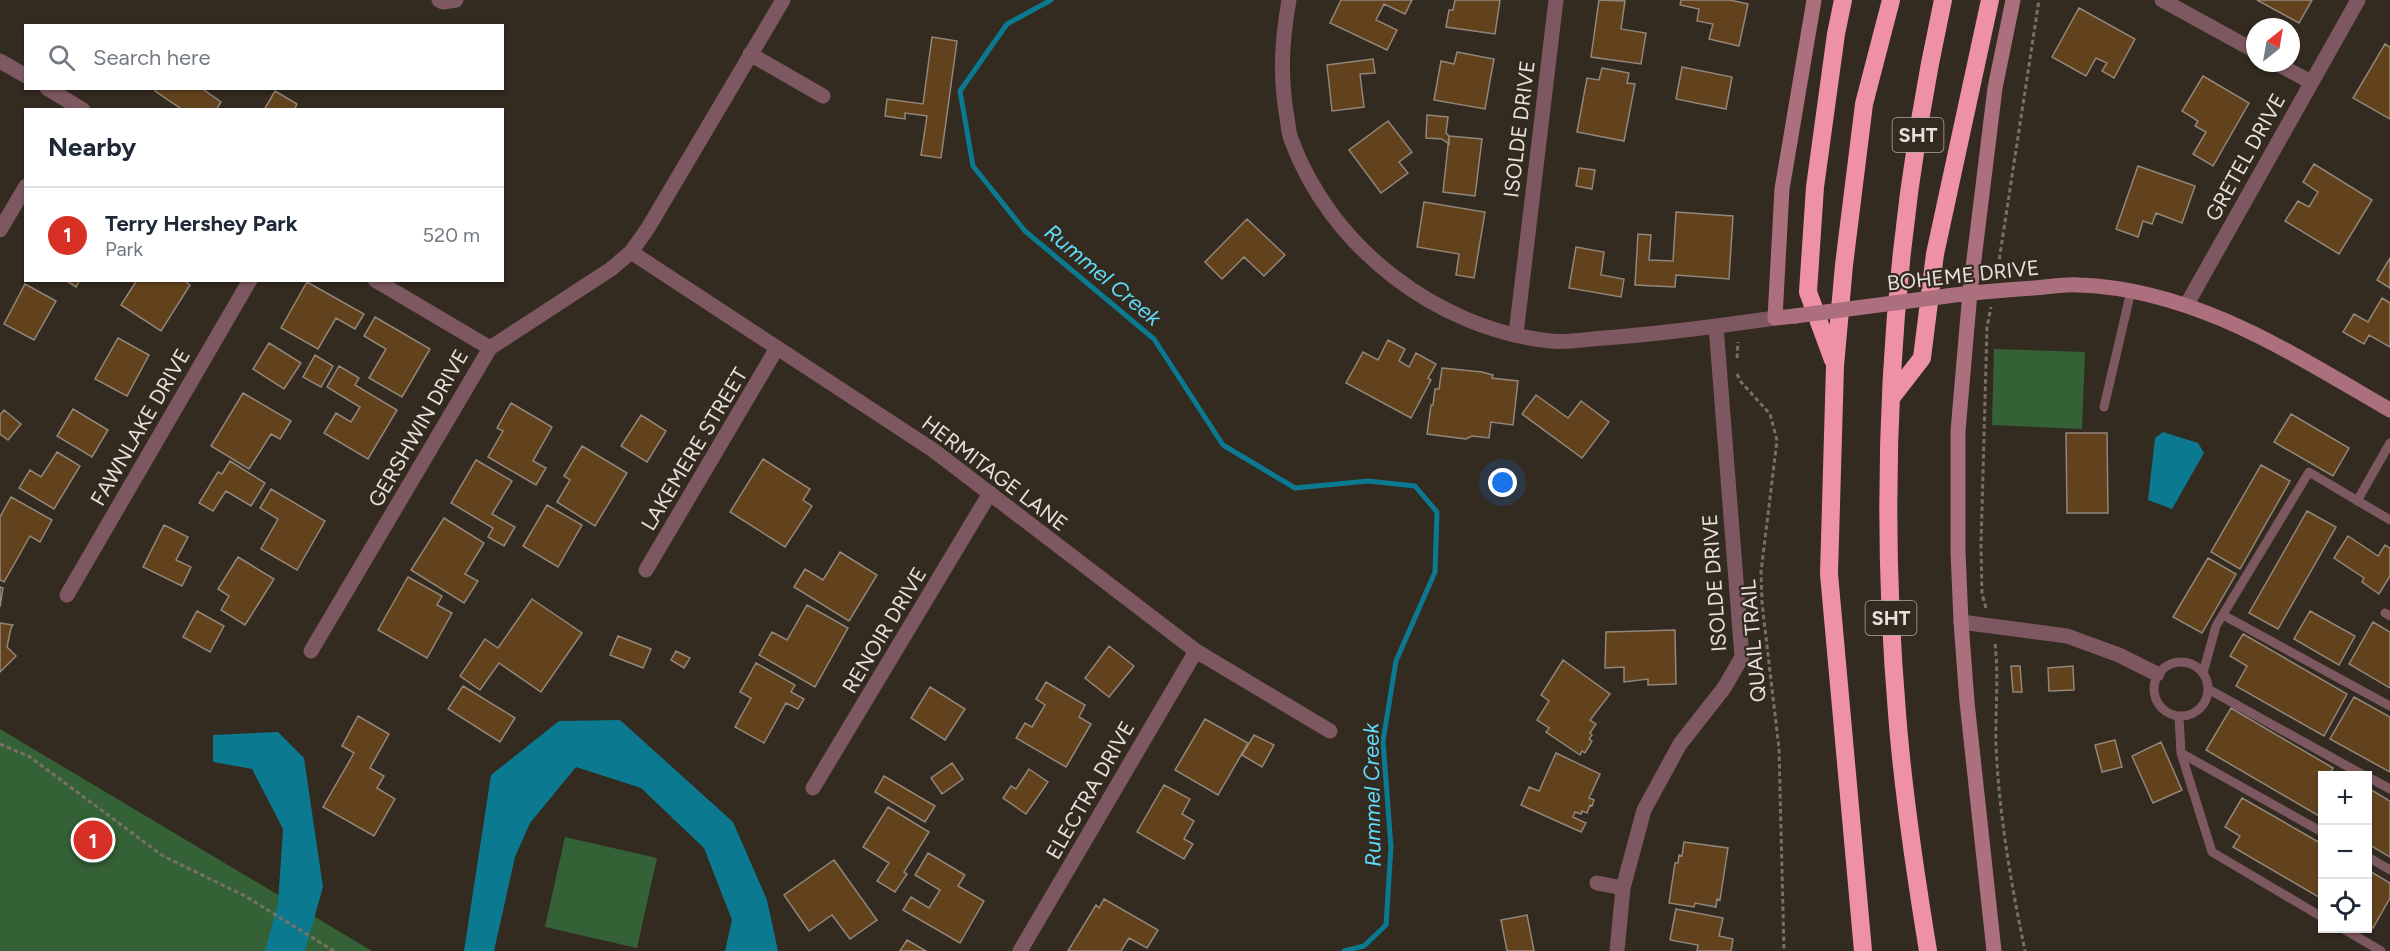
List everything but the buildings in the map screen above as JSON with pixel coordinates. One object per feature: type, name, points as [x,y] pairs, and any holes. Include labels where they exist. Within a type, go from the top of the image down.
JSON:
[{"type":"highway","points":[[1835,366],[1808,292],[1815,187],[1836,34],[1843,0]]},
{"type":"highway","name":"SHT","points":[[1863,951],[1829,574],[1835,366],[1844,265],[1864,104],[1892,0]]},
{"type":"highway","name":"SHT","points":[[1928,951],[1904,783],[1892,647],[1888,521],[1891,398],[1900,272],[1921,115],[1943,0]]},
{"type":"highway","points":[[1891,398],[1922,358],[1935,254],[1990,0]]},
{"type":"main road","points":[[1776,318],[1782,189],[1814,0]]},
{"type":"main road","points":[[1994,951],[1968,714],[1961,622],[1958,551],[1958,431],[1970,292],[1995,88],[2013,0]]},
{"type":"main road","name":"BOHEME DRIVE","points":[[1776,318],[1970,292],[2079,285],[2131,291],[2187,304],[2227,320],[2390,410]]},
{"type":"street","points":[[439,0],[443,2],[456,0]]},
{"type":"street","name":"GERSHWIN DRIVE","points":[[311,651],[490,348],[611,269],[631,252],[648,228],[783,0]]},
{"type":"street","points":[[1289,0],[1282,42],[1281,83],[1290,138],[1309,179],[1333,217],[1382,269],[1431,302],[1477,326],[1516,334]]},
{"type":"street","name":"ISOLDE DRIVE","points":[[1516,334],[1556,0]]},
{"type":"street","points":[[2162,0],[2246,46]]},
{"type":"street","name":"GRETEL DRIVE","points":[[2187,304],[2358,0]]},
{"type":"street","points":[[750,54],[823,96]]},
{"type":"street","points":[[0,60],[24,75]]},
{"type":"street","points":[[2293,72],[2311,82]]},
{"type":"street","points":[[50,90],[75,108]]},
{"type":"street","points":[[0,230],[24,189]]},
{"type":"street","name":"HERMITAGE LANE","points":[[631,252],[933,450],[1196,651],[1330,731]]},
{"type":"street","name":"FAWNLAKE DRIVE","points":[[67,595],[249,282]]},
{"type":"street","points":[[378,282],[490,348]]},
{"type":"street","name":"BOHEME DRIVE","points":[[1516,334],[1551,342],[1622,337],[1776,318]]},
{"type":"street","name":"ISOLDE DRIVE","points":[[1617,951],[1623,888],[1644,810],[1680,744],[1724,688],[1742,657],[1716,326]]},
{"type":"street","name":"LAKEMERE STREET","points":[[646,570],[777,348]]},
{"type":"street","name":"RENOIR DRIVE","points":[[813,788],[990,493]]},
{"type":"street","points":[[1961,622],[2067,636],[2119,655],[2157,674]]},
{"type":"street","name":"ELECTRA DRIVE","points":[[1020,951],[1196,651]]},
{"type":"street","points":[[1597,883],[1623,888]]},
{"type":"lane","points":[[2104,407],[2131,291]]},
{"type":"lane","points":[[2357,501],[2390,443]]},
{"type":"lane","points":[[2203,673],[2192,664],[2179,662],[2167,665],[2157,674],[2153,688],[2156,702],[2165,712],[2179,717],[2191,715],[2201,708],[2207,697],[2208,689],[2203,673],[2216,627],[2309,472],[2390,520]]},
{"type":"lane","points":[[2223,615],[2390,706]]},
{"type":"lane","points":[[2208,689],[2357,771]]},
{"type":"lane","points":[[2179,717],[2181,753],[2212,852],[2318,915]]},
{"type":"lane","points":[[2181,753],[2318,830]]},
{"type":"lane","points":[[2372,779],[2390,789]]},
{"type":"lane","points":[[2372,860],[2390,870]]},
{"type":"lane","points":[[2350,933],[2381,951]]},
{"type":"path","points":[[2025,951],[2012,885],[2003,821],[1996,746],[1996,646],[1982,594],[1981,545],[1987,327],[2002,252],[2039,0]]},
{"type":"path","points":[[1737,361],[1738,342]]},
{"type":"path","name":"QUAIL TRAIL","points":[[1737,367],[1742,382],[1770,414],[1777,440],[1761,582],[1779,749],[1784,951]]},
{"type":"path","points":[[0,744],[30,757],[163,856],[245,896],[332,950]]},
{"type":"green space","points":[[1994,349],[2085,352],[2082,429],[1992,425]]},
{"type":"green space","points":[[0,729],[372,951],[0,951]]},
{"type":"green space","points":[[565,837],[657,858],[637,948],[545,927]]},
{"type":"water","points":[[2163,432],[2198,443],[2204,453],[2172,509],[2148,500],[2155,438]]},
{"type":"water","points":[[620,720],[733,822],[767,900],[778,951],[725,951],[732,920],[704,848],[641,788],[576,767],[530,823],[515,857],[494,951],[464,951],[491,775],[559,721]]},
{"type":"water","points":[[278,732],[304,758],[323,887],[305,951],[265,951],[278,903],[283,829],[252,769],[213,762],[213,735]]},
{"type":"waterway","name":"Rummel Creek","points":[[1051,0],[1007,24],[960,91],[973,166],[1025,231],[1154,339],[1223,445],[1295,488],[1368,481],[1415,486],[1437,512],[1435,572],[1396,661],[1383,741],[1391,847],[1386,925],[1364,946],[1344,951]]},
{"type":"place","name":"Terry Hershey Park","points":[[93,840]]}]
